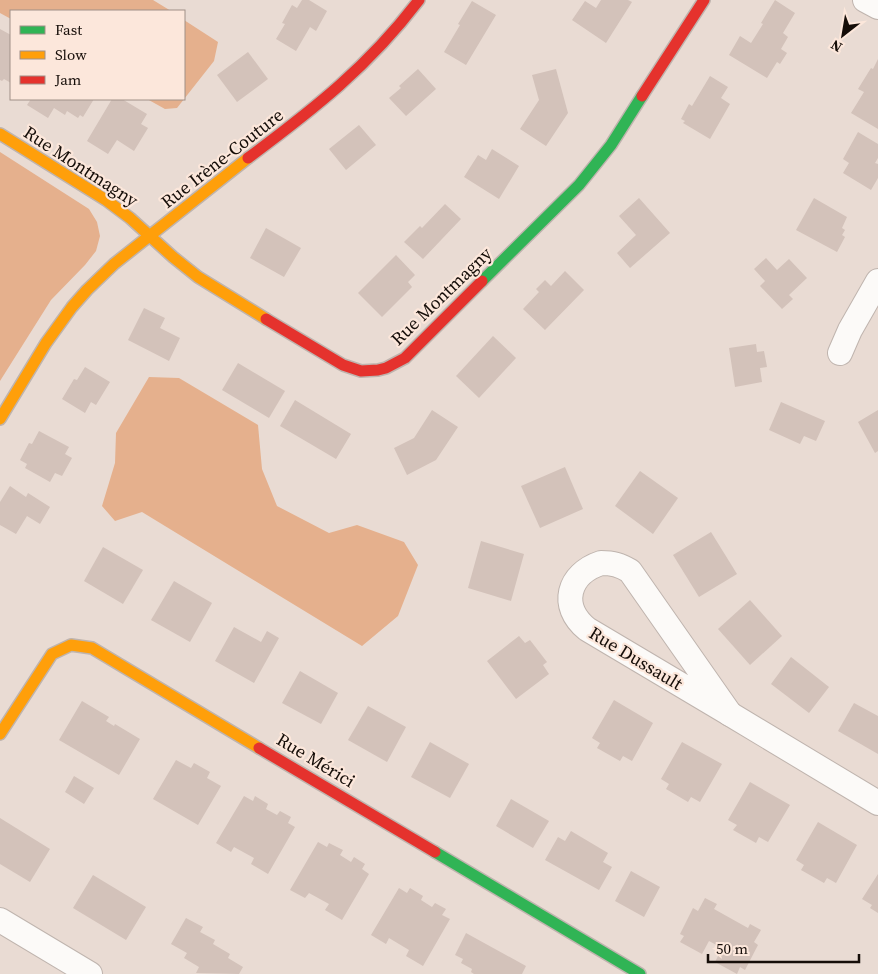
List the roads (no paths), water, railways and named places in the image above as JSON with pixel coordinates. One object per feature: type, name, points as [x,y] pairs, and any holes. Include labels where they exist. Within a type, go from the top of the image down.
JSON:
[{"type":"street","name":"Rue Montmagny","points":[[0,134],[106,200],[130,218],[198,277],[333,360],[348,368],[363,372],[376,372],[391,367],[405,358],[578,185],[611,145],[704,0]]},
{"type":"street","points":[[865,0],[878,7]]},
{"type":"street","name":"Rue Irène-Couture","points":[[0,419],[52,335],[102,274],[202,193],[346,83],[396,31],[413,2]]},
{"type":"street","points":[[840,353],[850,330],[878,281]]},
{"type":"street","name":"Rue Dussault","points":[[730,714],[630,572],[622,566],[611,563],[600,563],[590,566],[582,572],[575,580],[570,598],[574,616],[587,629],[878,803]]},
{"type":"street","name":"Rue Mérici","points":[[0,734],[52,654],[63,647],[75,643],[92,648],[640,974]]},
{"type":"street","points":[[0,920],[90,974]]}]
